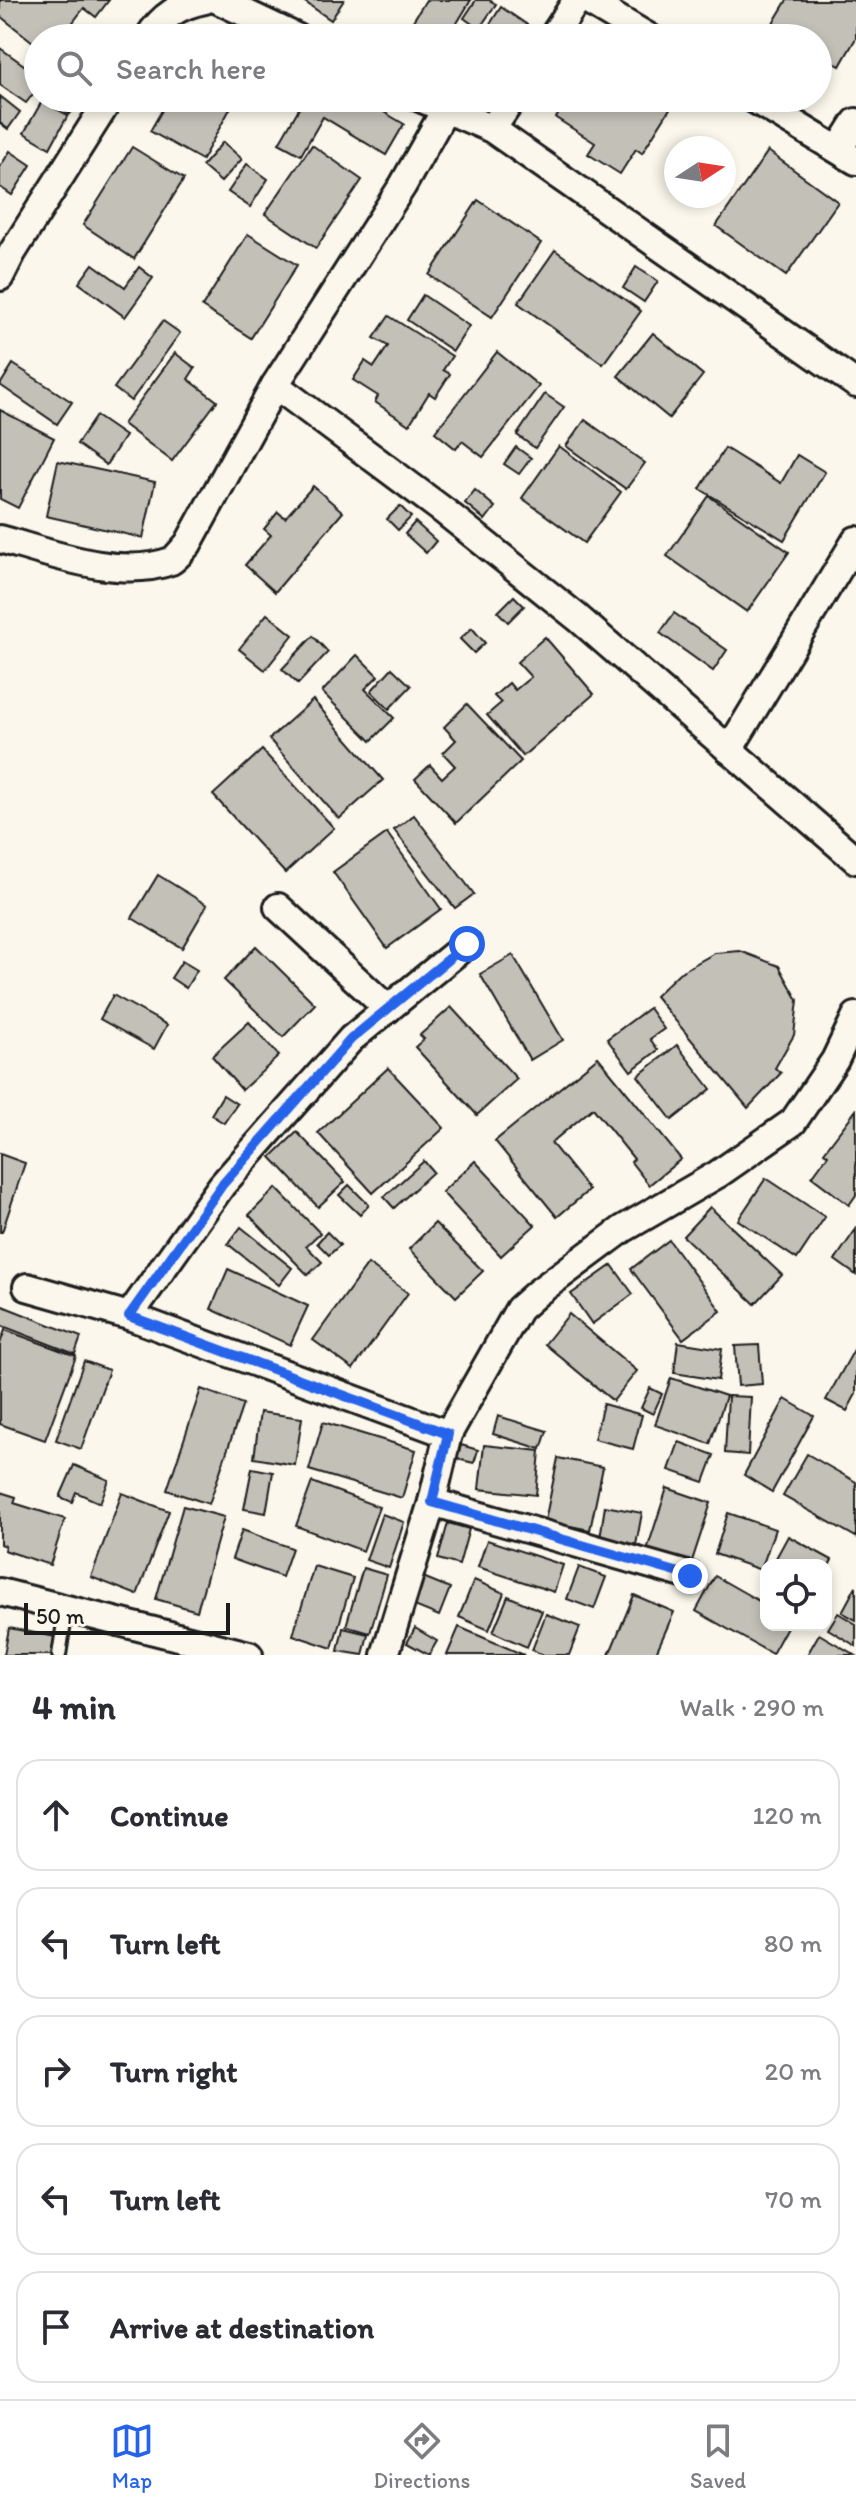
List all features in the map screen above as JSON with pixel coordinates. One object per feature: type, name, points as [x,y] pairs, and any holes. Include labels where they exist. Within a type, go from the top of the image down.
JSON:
[{"type":"street","points":[[157,24],[170,12],[202,0],[263,24]]},
{"type":"street","points":[[561,24],[577,0]]},
{"type":"street","points":[[586,0],[626,24]]},
{"type":"street","points":[[0,277],[101,112]]},
{"type":"street","points":[[0,539],[88,564],[130,567],[173,560],[188,544],[275,385],[403,185],[444,112]]},
{"type":"street","points":[[450,112],[492,129],[856,384]]},
{"type":"street","points":[[492,129],[504,112]]},
{"type":"street","points":[[776,112],[848,155],[856,122]]},
{"type":"street","points":[[275,385],[444,511],[553,599],[856,860]]},
{"type":"street","points":[[729,750],[856,540]]},
{"type":"street","points":[[278,907],[388,1009]]},
{"type":"street","points":[[129,1316],[222,1185],[351,1039],[467,944]]},
{"type":"street","points":[[385,1655],[432,1502],[448,1434],[519,1309],[623,1229],[718,1174],[793,1122],[835,1060],[856,1016]]},
{"type":"street","points":[[27,1287],[129,1316],[448,1434]]},
{"type":"street","points":[[432,1502],[690,1576]]},
{"type":"street","points":[[0,1592],[249,1655]]},
{"type":"lane","points":[[59,1655],[66,1610]]},
{"type":"building","points":[[0,0],[109,0],[96,17],[84,8],[72,24],[24,24],[24,35],[0,16]]},
{"type":"building","points":[[302,0],[344,0],[331,20]]},
{"type":"building","points":[[426,0],[471,0],[456,24],[418,24],[413,21]]},
{"type":"building","points":[[476,0],[489,0],[496,4],[482,24],[472,24],[464,18]]},
{"type":"building","points":[[787,0],[856,2],[856,38],[840,66],[832,61],[832,24],[773,24]]},
{"type":"building","points":[[501,7],[526,24],[490,24]]},
{"type":"building","points":[[0,48],[24,65],[24,102],[0,85]]},
{"type":"building","points":[[0,96],[20,112],[8,129],[0,123]]},
{"type":"building","points":[[36,112],[62,112],[68,115],[50,148],[24,133]]},
{"type":"building","points":[[161,112],[228,112],[202,160],[150,131]]},
{"type":"building","points":[[297,112],[384,112],[404,124],[386,155],[323,117],[301,155],[279,143]]},
{"type":"building","points":[[560,112],[668,112],[642,153],[636,149],[620,174],[588,154],[595,143],[556,118]]},
{"type":"building","points":[[223,142],[242,159],[221,182],[202,166]]},
{"type":"building","points":[[312,145],[362,180],[316,248],[265,214]]},
{"type":"building","points":[[132,147],[184,179],[134,259],[83,225]]},
{"type":"building","points":[[10,151],[31,165],[12,195],[0,187],[0,167]]},
{"type":"building","points":[[768,151],[838,202],[786,276],[716,226],[728,208],[736,208],[736,197]]},
{"type":"building","points":[[247,164],[268,179],[250,207],[228,192]]},
{"type":"building","points":[[478,200],[541,243],[492,317],[429,275]]},
{"type":"building","points":[[248,234],[297,265],[251,338],[202,307]]},
{"type":"building","points":[[555,250],[641,311],[603,364],[518,303]]},
{"type":"building","points":[[93,264],[125,287],[139,267],[153,278],[125,317],[79,283]]},
{"type":"building","points":[[636,267],[658,281],[644,302],[623,288]]},
{"type":"building","points":[[423,295],[469,326],[453,351],[407,320]]},
{"type":"building","points":[[389,316],[452,356],[443,370],[450,374],[435,397],[429,393],[409,425],[375,402],[378,396],[353,380],[365,361],[374,367],[388,346],[374,338]]},
{"type":"building","points":[[163,321],[180,333],[131,401],[114,388]]},
{"type":"building","points":[[653,333],[703,375],[669,418],[618,376]]},
{"type":"building","points":[[497,352],[539,386],[483,457],[462,441],[456,449],[435,432]]},
{"type":"building","points":[[175,353],[195,368],[188,379],[217,401],[172,461],[123,424]]},
{"type":"building","points":[[13,364],[72,402],[57,424],[0,385]]},
{"type":"building","points":[[545,394],[564,407],[535,448],[517,435]]},
{"type":"building","points":[[0,410],[54,438],[18,508],[0,499]]},
{"type":"building","points":[[96,416],[125,436],[106,465],[77,444]]},
{"type":"building","points":[[585,420],[645,463],[626,489],[566,446]]},
{"type":"building","points":[[559,446],[621,492],[584,543],[522,498]]},
{"type":"building","points":[[516,447],[531,458],[519,474],[504,464]]},
{"type":"building","points":[[725,448],[781,483],[797,455],[825,472],[784,540],[700,489]]},
{"type":"building","points":[[58,461],[155,482],[143,538],[46,516]]},
{"type":"building","points":[[313,486],[343,512],[275,592],[245,565],[271,535],[264,529],[278,512],[285,518]]},
{"type":"building","points":[[475,490],[495,507],[485,520],[465,503]]},
{"type":"building","points":[[709,496],[789,552],[747,612],[667,556]]},
{"type":"building","points":[[400,506],[411,517],[398,530],[387,519]]},
{"type":"building","points":[[415,522],[436,541],[426,553],[405,534]]},
{"type":"building","points":[[514,596],[524,606],[508,622],[498,612]]},
{"type":"building","points":[[674,613],[727,650],[713,671],[660,633]]},
{"type":"building","points":[[267,614],[293,635],[265,670],[239,649]]},
{"type":"building","points":[[472,628],[485,643],[474,653],[460,639]]},
{"type":"building","points":[[313,636],[328,652],[298,684],[282,669]]},
{"type":"building","points":[[545,637],[594,694],[523,756],[487,715],[501,703],[494,696],[509,683],[515,690],[531,677],[517,662]]},
{"type":"building","points":[[357,655],[378,676],[365,689],[394,718],[371,741],[322,692]]},
{"type":"building","points":[[392,668],[411,686],[389,709],[371,691]]},
{"type":"building","points":[[313,700],[383,780],[339,819],[269,739]]},
{"type":"building","points":[[467,704],[521,761],[456,823],[415,779],[430,765],[442,778],[455,766],[443,753],[456,740],[444,727]]},
{"type":"building","points":[[262,750],[334,828],[285,873],[213,795]]},
{"type":"building","points":[[414,815],[474,894],[455,908],[394,830]]},
{"type":"building","points":[[387,833],[441,909],[387,948],[333,872]]},
{"type":"building","points":[[158,875],[207,905],[182,948],[132,918]]},
{"type":"building","points":[[256,946],[315,1004],[283,1037],[224,980]]},
{"type":"building","points":[[740,951],[779,966],[798,1000],[794,1035],[775,1068],[781,1073],[748,1108],[655,996],[679,973],[715,953]]},
{"type":"building","points":[[513,955],[563,1040],[530,1060],[480,974]]},
{"type":"building","points":[[182,961],[197,970],[186,988],[171,978]]},
{"type":"building","points":[[113,995],[167,1025],[154,1049],[100,1019]]},
{"type":"building","points":[[451,1007],[517,1079],[477,1115],[415,1047],[424,1039],[420,1035]]},
{"type":"building","points":[[649,1008],[664,1029],[650,1039],[658,1050],[631,1071],[607,1039]]},
{"type":"building","points":[[249,1022],[279,1056],[242,1090],[212,1056]]},
{"type":"building","points":[[677,1045],[711,1089],[672,1120],[638,1076]]},
{"type":"building","points":[[598,1057],[681,1159],[649,1185],[631,1162],[634,1159],[593,1108],[551,1143],[589,1190],[557,1217],[495,1141]]},
{"type":"building","points":[[388,1068],[444,1128],[373,1193],[318,1133]]},
{"type":"building","points":[[223,1095],[237,1104],[224,1123],[211,1115]]},
{"type":"building","points":[[856,1110],[856,1195],[849,1205],[812,1177],[828,1155],[824,1152]]},
{"type":"building","points":[[297,1132],[345,1182],[318,1207],[271,1157]]},
{"type":"building","points":[[0,1154],[25,1163],[2,1232],[0,1232]]},
{"type":"building","points":[[424,1161],[433,1172],[394,1208],[384,1197]]},
{"type":"building","points":[[475,1161],[535,1225],[501,1256],[442,1192]]},
{"type":"building","points":[[766,1178],[825,1217],[797,1259],[738,1220]]},
{"type":"building","points":[[349,1185],[369,1205],[360,1215],[339,1195]]},
{"type":"building","points":[[276,1188],[320,1233],[306,1246],[322,1262],[308,1275],[249,1215]]},
{"type":"building","points":[[710,1207],[782,1275],[755,1304],[683,1236]]},
{"type":"building","points":[[435,1223],[483,1271],[456,1297],[409,1249]]},
{"type":"building","points":[[241,1227],[292,1268],[279,1285],[228,1244]]},
{"type":"building","points":[[856,1229],[856,1275],[835,1260]]},
{"type":"building","points":[[327,1232],[340,1245],[329,1255],[317,1243]]},
{"type":"building","points":[[669,1240],[721,1311],[683,1339],[631,1269]]},
{"type":"building","points":[[368,1264],[408,1293],[353,1369],[313,1340]]},
{"type":"building","points":[[612,1265],[633,1294],[592,1324],[571,1294]]},
{"type":"building","points":[[228,1269],[308,1306],[290,1345],[211,1309]]},
{"type":"building","points":[[0,1305],[81,1337],[75,1354],[0,1325]]},
{"type":"building","points":[[569,1314],[637,1371],[613,1401],[545,1344]]},
{"type":"building","points":[[5,1330],[76,1356],[45,1440],[0,1424],[0,1344]]},
{"type":"building","points":[[678,1342],[722,1349],[718,1380],[674,1373]]},
{"type":"building","points":[[759,1345],[762,1384],[738,1386],[735,1346]]},
{"type":"building","points":[[856,1346],[856,1394],[847,1411],[826,1400]]},
{"type":"building","points":[[84,1361],[109,1370],[81,1449],[56,1440]]},
{"type":"building","points":[[671,1378],[726,1396],[710,1444],[655,1425]]},
{"type":"building","points":[[650,1388],[662,1394],[653,1414],[641,1408]]},
{"type":"building","points":[[201,1389],[243,1404],[209,1504],[167,1490]]},
{"type":"building","points":[[728,1396],[751,1397],[748,1455],[725,1453]]},
{"type":"building","points":[[785,1399],[814,1416],[772,1492],[744,1475]]},
{"type":"building","points":[[603,1404],[642,1415],[633,1449],[594,1439]]},
{"type":"building","points":[[260,1412],[302,1418],[295,1465],[254,1458]]},
{"type":"building","points":[[498,1416],[547,1431],[541,1449],[493,1434]]},
{"type":"building","points":[[323,1422],[416,1450],[402,1498],[309,1470]]},
{"type":"building","points":[[679,1442],[714,1455],[704,1482],[669,1470]]},
{"type":"building","points":[[461,1445],[478,1450],[474,1463],[457,1459]]},
{"type":"building","points":[[484,1445],[540,1451],[536,1495],[479,1489]]},
{"type":"building","points":[[807,1454],[856,1482],[856,1537],[783,1496]]},
{"type":"building","points":[[558,1458],[603,1467],[590,1530],[545,1521]]},
{"type":"building","points":[[74,1465],[109,1480],[100,1503],[76,1492],[72,1502],[60,1497]]},
{"type":"building","points":[[252,1468],[273,1472],[266,1513],[244,1509]]},
{"type":"building","points":[[312,1482],[379,1507],[363,1551],[296,1526]]},
{"type":"building","points":[[667,1488],[711,1503],[691,1564],[647,1550]]},
{"type":"building","points":[[0,1492],[16,1497],[14,1503],[65,1519],[50,1565],[4,1550],[5,1546],[0,1544]]},
{"type":"building","points":[[122,1493],[169,1511],[137,1595],[91,1577]]},
{"type":"building","points":[[183,1506],[224,1517],[197,1611],[156,1599]]},
{"type":"building","points":[[605,1506],[642,1513],[636,1545],[600,1538]]},
{"type":"building","points":[[728,1513],[775,1529],[765,1559],[760,1559],[760,1570],[715,1554]]},
{"type":"building","points":[[382,1514],[404,1522],[389,1568],[366,1560]]},
{"type":"building","points":[[448,1523],[469,1529],[459,1565],[438,1559]]},
{"type":"building","points":[[242,1530],[292,1548],[282,1577],[232,1559]]},
{"type":"building","points":[[788,1536],[830,1559],[778,1559]]},
{"type":"building","points":[[487,1540],[563,1565],[554,1592],[478,1567]]},
{"type":"building","points":[[314,1566],[353,1578],[332,1648],[293,1635]]},
{"type":"building","points":[[579,1567],[606,1577],[594,1609],[567,1599]]},
{"type":"building","points":[[363,1568],[387,1575],[370,1633],[346,1626]]},
{"type":"building","points":[[715,1576],[760,1602],[760,1631],[785,1631],[772,1654],[696,1611]]},
{"type":"building","points":[[423,1577],[450,1588],[439,1616],[412,1605]]},
{"type":"building","points":[[474,1580],[504,1593],[489,1630],[459,1617]]},
{"type":"building","points":[[856,1586],[856,1620],[842,1612]]},
{"type":"building","points":[[634,1595],[674,1612],[655,1655],[609,1655]]},
{"type":"building","points":[[508,1596],[542,1611],[527,1647],[493,1632]]},
{"type":"building","points":[[838,1613],[856,1624],[856,1646],[831,1631]]},
{"type":"building","points":[[546,1614],[580,1627],[569,1655],[543,1655],[532,1650]]},
{"type":"building","points":[[459,1627],[524,1655],[447,1655]]},
{"type":"building","points":[[9,1628],[56,1637],[52,1655],[4,1655]]},
{"type":"building","points":[[343,1628],[368,1634],[363,1655],[338,1651]]},
{"type":"building","points":[[415,1628],[437,1641],[429,1655],[407,1643]]},
{"type":"building","points":[[819,1634],[855,1655],[807,1655]]},
{"type":"route","points":[[467,944],[351,1039],[222,1185],[129,1316],[448,1434],[432,1502],[690,1576]]}]
